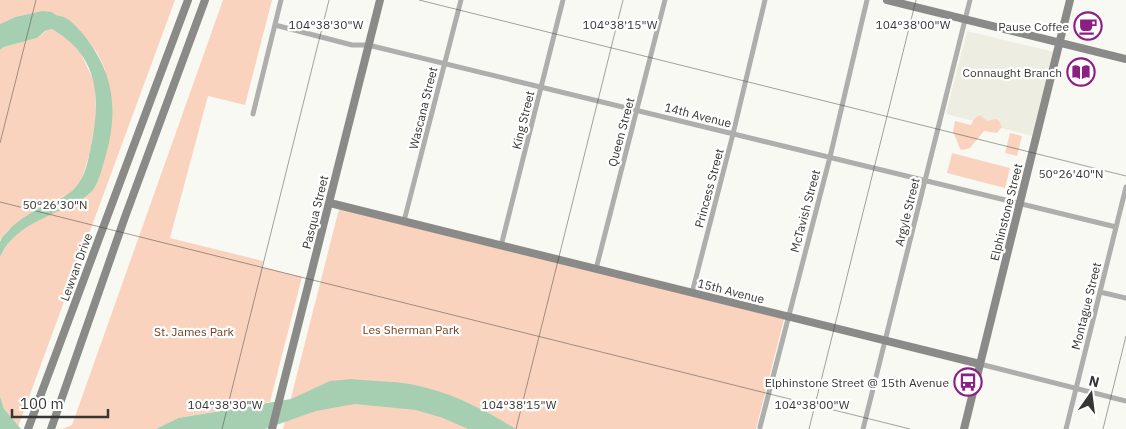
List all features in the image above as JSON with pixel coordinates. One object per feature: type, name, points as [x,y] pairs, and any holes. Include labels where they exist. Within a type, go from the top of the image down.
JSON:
[{"type":"street","name":"Lewvan Drive","points":[[28,429],[188,0]]},
{"type":"street","points":[[52,427],[122,227],[205,0]]},
{"type":"street","points":[[253,114],[281,0]]},
{"type":"street","name":"Pasqua Street","points":[[272,429],[380,0]]},
{"type":"street","name":"Wascana Street","points":[[404,222],[461,0]]},
{"type":"street","name":"King Street","points":[[501,246],[563,0]]},
{"type":"street","name":"Queen Street","points":[[596,269],[665,0]]},
{"type":"street","name":"Princess Street","points":[[692,293],[766,0]]},
{"type":"street","name":"McTavish Street","points":[[760,427],[830,157],[867,0]]},
{"type":"street","points":[[887,0],[1126,59]]},
{"type":"street","name":"Argyle Street","points":[[863,429],[970,0]]},
{"type":"street","name":"Elphinstone Street","points":[[964,429],[1070,0]]},
{"type":"street","name":"14th Avenue","points":[[275,25],[352,45],[368,45],[445,63],[1116,227]]},
{"type":"street","name":"Montague Street","points":[[1066,429],[1126,187]]},
{"type":"street","name":"15th Avenue","points":[[330,203],[1126,401]]},
{"type":"street","points":[[1100,292],[1126,298]]},
{"type":"shaded area","points":[[42,11],[52,12],[74,24],[97,54],[109,84],[112,99],[111,131],[101,173],[91,192],[77,202],[28,227],[7,245],[0,257],[0,241],[13,226],[36,210],[70,193],[78,184],[86,169],[95,124],[96,107],[92,77],[87,63],[67,39],[52,29],[45,31],[37,38],[4,47],[0,50],[0,24],[15,17]]},
{"type":"shaded area","points":[[967,31],[1054,52],[1033,136],[946,114]]},
{"type":"shaded area","points":[[352,379],[403,383],[438,391],[478,408],[516,429],[468,429],[443,418],[416,410],[355,404],[316,411],[265,429],[156,429],[178,418],[291,399],[330,381]]},
{"type":"shaded area","points":[[0,396],[4,409],[21,429],[0,429]]},
{"type":"green space","points":[[0,0],[175,0],[18,427],[4,409],[0,396],[0,257],[7,245],[27,226],[90,194],[105,69],[98,54],[80,30],[66,18],[42,11],[15,17],[0,24]]},
{"type":"green space","name":"St. James Park","points":[[223,0],[272,0],[245,105],[208,96],[170,238],[263,261],[262,267],[302,277],[270,402],[178,418],[156,429],[62,429],[72,425]]},
{"type":"green space","points":[[52,29],[70,40],[81,54],[95,83],[96,120],[90,152],[83,175],[78,185],[70,193],[36,210],[8,230],[0,240],[0,50],[4,47],[37,38]]},
{"type":"green space","points":[[980,115],[987,121],[996,119],[1002,127],[997,133],[984,131],[970,148],[960,149],[953,131],[955,121],[971,125],[974,119]]},
{"type":"green space","points":[[1010,133],[1022,136],[1017,156],[1005,153]]},
{"type":"green space","points":[[952,153],[1010,168],[1005,188],[947,173]]},
{"type":"green space","name":"Les Sherman Park","points":[[339,209],[784,319],[756,429],[283,429]]},
{"type":"place","name":"Pause Coffee","points":[[1088,26]]},
{"type":"place","name":"Connaught Branch","points":[[1081,72]]},
{"type":"place","name":"Elphinstone Street @ 15th Avenue","points":[[968,382]]}]
